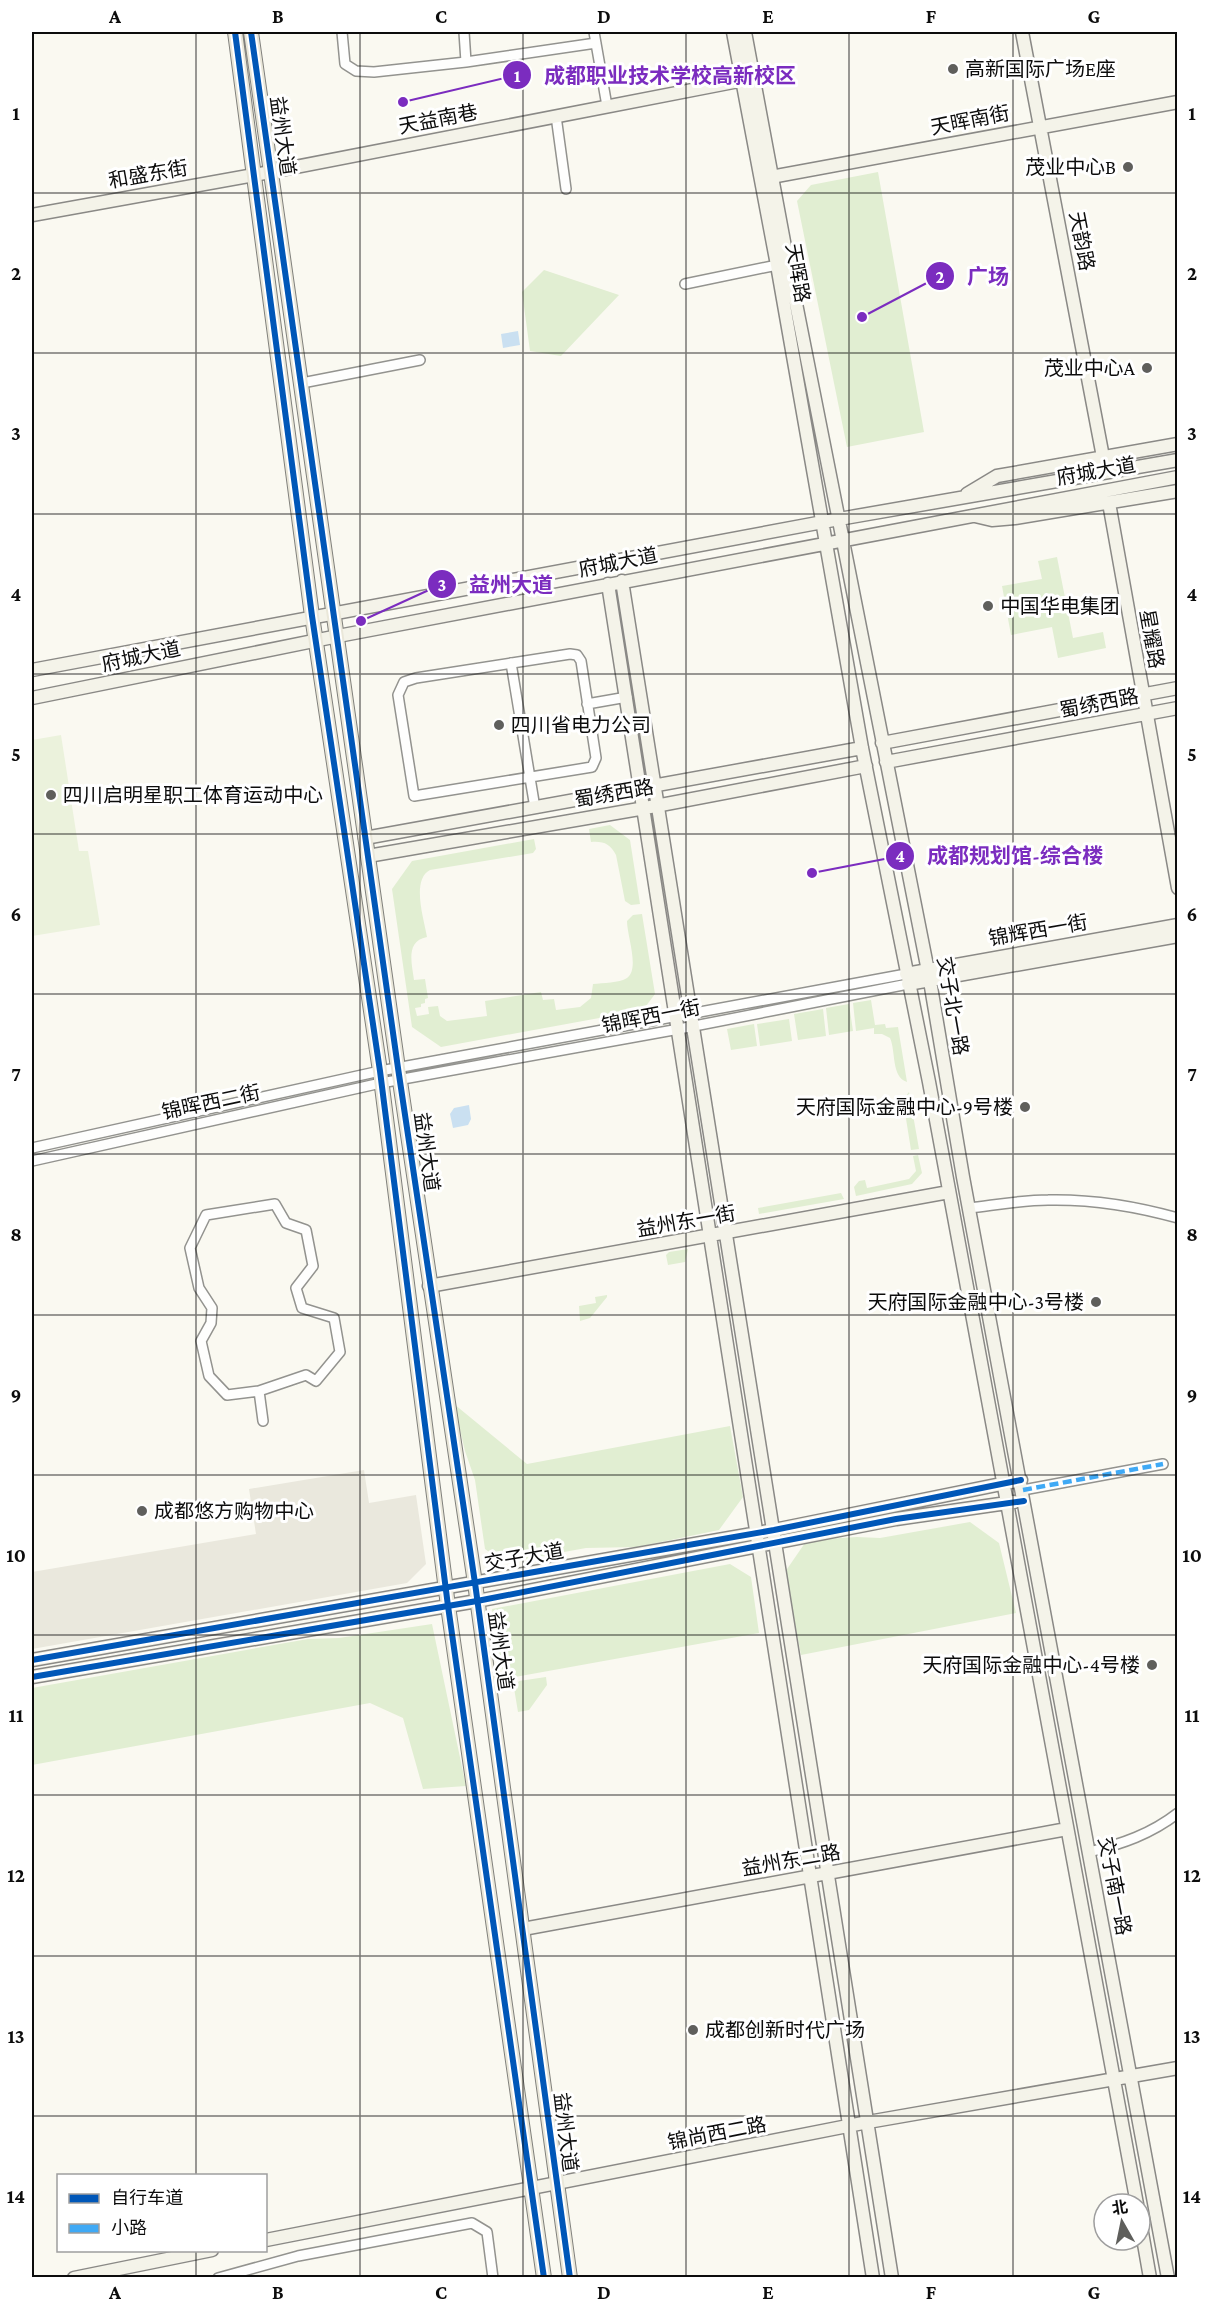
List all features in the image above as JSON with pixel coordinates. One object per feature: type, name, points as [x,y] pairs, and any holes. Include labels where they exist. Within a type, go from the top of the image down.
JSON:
[{"type":"main road","name":"益州大道","points":[[235,32],[312,616],[380,1077],[448,1606],[544,2277]]},
{"type":"main road","name":"益州大道","points":[[251,32],[429,1286],[475,1583],[570,2277]]},
{"type":"street","points":[[342,32],[345,64],[356,71],[374,72],[466,62],[596,43]]},
{"type":"street","points":[[464,32],[466,62]]},
{"type":"street","points":[[594,32],[607,106]]},
{"type":"street","name":"天晖路","points":[[733,32],[771,177],[782,264],[822,522]]},
{"type":"street","name":"天晖路","points":[[745,32],[747,80],[782,264],[839,519]]},
{"type":"street","name":"天韵路","points":[[1022,32],[1103,457]]},
{"type":"street","name":"天益南巷","points":[[271,171],[747,80]]},
{"type":"street","name":"天晖南街","points":[[771,177],[1178,102]]},
{"type":"street","points":[[556,116],[566,189]]},
{"type":"street","name":"和盛东街","points":[[32,215],[271,171]]},
{"type":"street","points":[[685,284],[782,264]]},
{"type":"street","points":[[302,383],[420,360]]},
{"type":"street","points":[[960,498],[997,476],[1178,444]]},
{"type":"street","name":"府城大道","points":[[32,670],[822,522],[1178,460]]},
{"type":"street","name":"府城大道","points":[[32,698],[316,640],[1178,477]]},
{"type":"street","points":[[971,515],[992,520],[1015,518],[1178,491]]},
{"type":"street","name":"星耀路","points":[[1109,503],[1178,888]]},
{"type":"street","name":"交子北一路","points":[[839,519],[928,975],[969,1208],[1023,1490]]},
{"type":"street","name":"交子北一路","points":[[822,522],[862,748],[929,1082],[1008,1503]]},
{"type":"street","points":[[622,581],[892,2277]]},
{"type":"street","points":[[608,584],[645,808],[873,2277]]},
{"type":"street","points":[[570,654],[577,656],[581,661],[596,758],[592,767],[414,796],[398,695],[404,682],[416,678],[511,663],[570,654]]},
{"type":"street","points":[[511,663],[535,808]]},
{"type":"street","name":"蜀绣西路","points":[[882,743],[1178,688]]},
{"type":"street","points":[[587,704],[627,697]]},
{"type":"street","name":"蜀绣西路","points":[[886,762],[1178,708]]},
{"type":"street","name":"蜀绣西路","points":[[365,838],[862,748]]},
{"type":"street","name":"蜀绣西路","points":[[368,856],[645,808],[866,766]]},
{"type":"street","name":"锦辉西一街","points":[[907,979],[1178,925]]},
{"type":"street","name":"锦辉西一街","points":[[928,975],[1178,936]]},
{"type":"street","name":"锦晖西一街","points":[[399,1074],[691,1013],[907,979]]},
{"type":"street","name":"锦晖西一街","points":[[399,1074],[679,1029],[907,979]]},
{"type":"street","name":"锦晖西二街","points":[[32,1148],[399,1074]]},
{"type":"street","name":"锦晖西二街","points":[[32,1161],[380,1077]]},
{"type":"street","name":"益州东一街","points":[[429,1286],[949,1192]]},
{"type":"street","points":[[969,1208],[1047,1200],[1094,1201],[1147,1209],[1178,1218]]},
{"type":"street","points":[[275,1204],[286,1223],[306,1230],[313,1266],[296,1288],[302,1308],[334,1318],[340,1352],[316,1380],[306,1375],[259,1391],[227,1395],[209,1376],[201,1341],[211,1323],[212,1308],[198,1288],[190,1248],[206,1215],[275,1204]]},
{"type":"street","points":[[259,1391],[263,1420]]},
{"type":"street","points":[[1023,1490],[1163,1464]]},
{"type":"street","name":"交子大道","points":[[774,1536],[1003,1484],[1023,1490]]},
{"type":"street","name":"交子大道","points":[[32,1660],[475,1583],[757,1538],[1008,1503],[1023,1490]]},
{"type":"street","name":"交子南一路","points":[[1023,1490],[1168,2277]]},
{"type":"street","name":"交子南一路","points":[[1008,1503],[1135,2192]]},
{"type":"street","name":"交子大道","points":[[32,1677],[477,1601],[757,1538]]},
{"type":"street","points":[[1089,1852],[1121,1844],[1147,1833],[1178,1814]]},
{"type":"street","name":"益州东二路","points":[[523,1929],[1067,1829]]},
{"type":"street","name":"锦尚西二路","points":[[267,2240],[868,2122],[1132,2078],[1178,2068]]},
{"type":"street","points":[[218,2277],[298,2256],[472,2223],[487,2232],[493,2277]]},
{"type":"street","points":[[74,2277],[202,2252]]},
{"type":"street","points":[[1146,2252],[1150,2277]]},
{"type":"green space","points":[[878,172],[924,432],[847,447],[797,201],[811,185]]},
{"type":"green space","points":[[544,270],[619,295],[561,356],[530,351],[522,292]]},
{"type":"green space","points":[[1057,557],[1073,638],[1103,632],[1106,648],[1058,658],[1052,627],[1011,635],[1002,586],[1042,579],[1038,561]]},
{"type":"green space","name":"四川启明星职工体育运动中心","points":[[61,735],[79,851],[88,851],[100,925],[32,936],[32,740]]},
{"type":"green space","points":[[610,825],[630,840],[640,904],[631,905],[625,901],[616,855],[611,848],[600,842],[591,842],[589,829]]},
{"type":"green space","points":[[534,839],[536,849],[533,853],[430,870],[424,875],[421,882],[420,900],[427,937],[415,943],[411,960],[414,980],[425,979],[428,998],[425,999],[425,1003],[421,1004],[421,1007],[415,1008],[417,1016],[429,1014],[428,1007],[438,1006],[440,1016],[447,1021],[487,1016],[485,1001],[541,992],[543,1000],[554,999],[556,1010],[580,1007],[591,998],[593,984],[620,981],[631,974],[633,960],[627,921],[633,915],[642,914],[655,994],[643,1010],[441,1047],[412,1027],[392,889],[412,861]]},
{"type":"green space","points":[[871,1000],[875,1025],[885,1024],[886,1028],[898,1027],[907,1082],[898,1075],[890,1038],[882,1034],[874,1034],[874,1028],[856,1031],[853,1003]]},
{"type":"green space","points":[[849,1004],[853,1031],[829,1035],[826,1008]]},
{"type":"green space","points":[[823,1009],[826,1036],[798,1040],[794,1014]]},
{"type":"green space","points":[[789,1019],[792,1041],[760,1046],[757,1024]]},
{"type":"green space","points":[[754,1024],[757,1046],[731,1050],[727,1029]]},
{"type":"green space","points":[[909,1092],[919,1149],[911,1150],[903,1100]]},
{"type":"green space","points":[[918,1155],[922,1173],[912,1184],[856,1196],[854,1187],[859,1181],[865,1180],[867,1188],[909,1179],[916,1171],[913,1156]]},
{"type":"green space","points":[[841,1193],[844,1199],[759,1214],[758,1208]]},
{"type":"green space","points":[[688,1249],[685,1262],[668,1265],[666,1255],[669,1252]]},
{"type":"green space","points":[[607,1295],[590,1318],[580,1321],[579,1306],[596,1303],[595,1297]]},
{"type":"green space","points":[[454,1404],[527,1464],[730,1426],[743,1497],[719,1530],[637,1547],[586,1548],[504,1563],[485,1549],[475,1480],[465,1451]]},
{"type":"green space","points":[[970,1522],[999,1543],[1016,1613],[801,1655],[785,1572],[807,1540],[880,1538]]},
{"type":"green space","points":[[730,1564],[751,1577],[759,1633],[504,1679],[492,1609]]},
{"type":"green space","points":[[432,1624],[466,1786],[423,1789],[403,1718],[370,1703],[32,1765],[32,1688],[308,1639],[339,1638]]},
{"type":"green space","points":[[546,1677],[547,1685],[529,1710],[518,1712],[514,1688],[519,1681]]},
{"type":"shaded area","points":[[364,1470],[369,1503],[416,1495],[426,1564],[407,1583],[32,1649],[32,1572],[256,1534],[249,1489]]},
{"type":"water","points":[[518,331],[520,345],[503,348],[501,334]]},
{"type":"water","points":[[469,1105],[471,1119],[468,1125],[453,1128],[450,1114],[454,1108]]},
{"type":"marked path","points":[[1023,1490],[1163,1464]]},
{"type":"cycle path","points":[[235,32],[312,616],[380,1071],[448,1606],[544,2278]]},
{"type":"cycle path","points":[[251,32],[398,1068],[475,1583],[570,2278]]},
{"type":"cycle path","points":[[32,1660],[774,1530],[1021,1480]]},
{"type":"cycle path","points":[[32,1677],[477,1601],[896,1519],[1024,1501]]},
{"type":"place","name":"高新国际广场E座","points":[[953,69]]},
{"type":"place","name":"成都职业技术学校高新校区","points":[[403,102]]},
{"type":"place","name":"茂业中心B","points":[[1128,167]]},
{"type":"place","name":"广场","points":[[862,317]]},
{"type":"place","name":"茂业中心A","points":[[1147,368]]},
{"type":"place","name":"中国华电集团","points":[[988,606]]},
{"type":"place","name":"益州大道","points":[[361,621]]},
{"type":"place","name":"四川省电力公司","points":[[499,725]]},
{"type":"place","name":"四川启明星职工体育运动中心","points":[[51,795]]},
{"type":"place","name":"成都规划馆-综合楼","points":[[812,873]]},
{"type":"place","name":"天府国际金融中心-9号楼","points":[[1025,1107]]},
{"type":"place","name":"天府国际金融中心-3号楼","points":[[1096,1302]]},
{"type":"place","name":"成都悠方购物中心","points":[[142,1511]]},
{"type":"place","name":"天府国际金融中心-4号楼","points":[[1152,1665]]},
{"type":"place","name":"成都创新时代广场","points":[[693,2030]]}]
